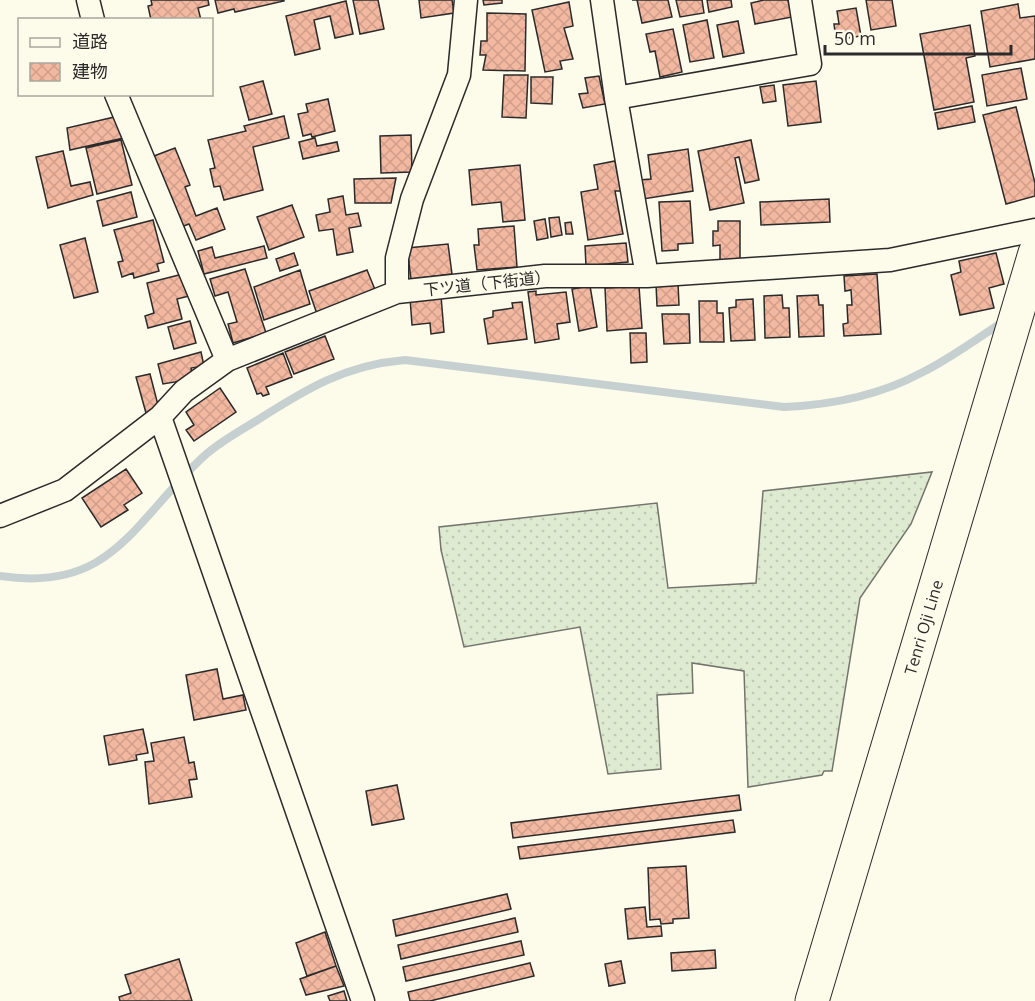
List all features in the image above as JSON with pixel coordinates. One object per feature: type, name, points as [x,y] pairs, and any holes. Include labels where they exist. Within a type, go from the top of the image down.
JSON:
[{"type":"main road","name":"Tenri Oji Line","points":[[812,1001],[1035,253]]},
{"type":"street","points":[[88,0],[92,18]]},
{"type":"street","points":[[397,292],[397,258],[412,199],[459,75],[466,0]]},
{"type":"street","points":[[602,0],[616,98],[647,276]]},
{"type":"street","points":[[616,98],[810,64],[800,0]]},
{"type":"street","points":[[117,96],[227,360]]},
{"type":"street","name":"下ツ道（下街道）","points":[[0,516],[65,490],[160,417],[184,391],[227,360],[397,292],[545,276],[647,276],[890,260],[1035,230]]},
{"type":"street","points":[[160,417],[363,1001]]},
{"type":"green space","points":[[932,472],[911,524],[860,598],[832,771],[824,771],[822,775],[748,787],[744,671],[692,663],[693,693],[657,695],[661,769],[608,774],[580,627],[464,647],[441,550],[439,527],[657,503],[668,588],[756,583],[763,491]]},
{"type":"building","points":[[151,0],[208,0],[209,5],[198,8],[200,18],[151,18],[148,6],[152,5]]},
{"type":"building","points":[[215,0],[284,1],[235,12],[234,9],[218,13]]},
{"type":"building","points":[[353,0],[378,0],[384,29],[360,34]]},
{"type":"building","points":[[419,0],[452,0],[454,13],[421,18]]},
{"type":"building","points":[[483,0],[502,0],[502,3],[484,5]]},
{"type":"building","points":[[637,0],[668,0],[672,17],[642,23]]},
{"type":"building","points":[[676,0],[702,0],[704,13],[680,17]]},
{"type":"building","points":[[707,0],[731,0],[732,7],[709,12]]},
{"type":"building","points":[[764,0],[788,0],[792,17],[755,24],[751,3]]},
{"type":"building","points":[[866,0],[892,0],[896,26],[871,30]]},
{"type":"building","points":[[346,1],[353,34],[335,38],[330,16],[314,20],[320,49],[295,55],[286,16]]},
{"type":"building","points":[[569,2],[573,26],[564,28],[573,59],[560,61],[562,69],[545,72],[532,10]]},
{"type":"building","points":[[1018,4],[1020,18],[1035,16],[1035,59],[990,67],[981,11]]},
{"type":"building","points":[[856,8],[861,36],[836,40],[834,24],[839,24],[837,11]]},
{"type":"building","points":[[487,13],[526,14],[525,71],[483,70],[486,55],[480,55],[481,41],[487,41]]},
{"type":"building","points":[[707,20],[714,58],[690,62],[683,25]]},
{"type":"building","points":[[738,21],[744,53],[723,57],[717,25]]},
{"type":"building","points":[[970,25],[975,56],[966,58],[974,102],[934,110],[920,34]]},
{"type":"building","points":[[673,29],[682,72],[660,77],[655,51],[650,52],[646,34]]},
{"type":"building","points":[[1021,68],[1027,99],[987,106],[982,75]]},
{"type":"building","points":[[504,75],[528,75],[526,118],[502,117]]},
{"type":"building","points":[[599,76],[605,104],[583,108],[579,94],[588,93],[585,78]]},
{"type":"building","points":[[531,77],[553,77],[552,104],[531,103]]},
{"type":"building","points":[[263,81],[272,114],[249,120],[240,87]]},
{"type":"building","points":[[816,81],[821,122],[788,126],[783,85]]},
{"type":"building","points":[[774,85],[776,101],[763,103],[760,87]]},
{"type":"building","points":[[328,99],[335,131],[312,137],[311,134],[303,136],[298,114],[308,112],[306,104]]},
{"type":"building","points":[[972,106],[975,122],[938,129],[935,113]]},
{"type":"building","points":[[1016,107],[1035,183],[1035,196],[1006,204],[983,115]]},
{"type":"building","points":[[123,115],[128,137],[70,150],[67,128]]},
{"type":"building","points":[[284,116],[289,138],[253,147],[263,190],[224,200],[220,186],[214,187],[210,169],[215,168],[208,140],[246,131],[244,126]]},
{"type":"building","points":[[411,135],[412,172],[381,173],[380,136]]},
{"type":"building","points":[[315,138],[317,146],[337,142],[339,151],[303,159],[299,142]]},
{"type":"building","points":[[121,140],[132,185],[97,194],[86,148]]},
{"type":"building","points":[[751,140],[759,180],[745,183],[739,157],[735,158],[744,203],[710,210],[698,151]]},
{"type":"building","points":[[175,148],[190,185],[185,187],[196,216],[217,208],[225,229],[196,240],[189,224],[181,227],[154,156]]},
{"type":"building","points":[[688,149],[693,191],[643,199],[640,180],[651,179],[648,155]]},
{"type":"building","points":[[63,151],[71,186],[90,182],[93,195],[48,208],[36,157]]},
{"type":"building","points":[[615,161],[621,191],[615,191],[623,234],[588,240],[581,192],[598,189],[594,165]]},
{"type":"building","points":[[520,165],[525,220],[503,222],[501,202],[472,205],[469,170]]},
{"type":"building","points":[[396,178],[391,203],[355,203],[354,179]]},
{"type":"building","points":[[131,192],[137,217],[103,226],[97,201]]},
{"type":"building","points":[[343,196],[346,215],[358,213],[361,226],[349,228],[353,252],[337,255],[333,229],[319,231],[316,215],[330,212],[328,199]]},
{"type":"building","points":[[829,199],[830,222],[761,225],[760,202]]},
{"type":"building","points":[[690,201],[693,243],[678,244],[678,250],[662,251],[659,202]]},
{"type":"building","points":[[292,205],[304,237],[269,250],[257,217]]},
{"type":"building","points":[[559,217],[562,235],[551,237],[549,218]]},
{"type":"building","points":[[545,219],[548,238],[537,240],[534,221]]},
{"type":"building","points":[[153,220],[164,262],[157,264],[159,271],[134,278],[133,273],[122,277],[118,262],[123,261],[114,230]]},
{"type":"building","points":[[718,221],[740,221],[740,259],[720,260],[720,245],[713,246],[713,231],[718,231]]},
{"type":"building","points":[[571,222],[573,234],[566,234],[565,223]]},
{"type":"building","points":[[514,226],[517,267],[477,270],[474,245],[479,245],[478,229]]},
{"type":"building","points":[[85,238],[98,292],[74,298],[60,245]]},
{"type":"building","points":[[626,243],[628,262],[586,266],[585,246]]},
{"type":"building","points":[[448,244],[452,274],[411,279],[407,248]]},
{"type":"building","points":[[264,246],[267,258],[204,274],[198,251],[212,247],[215,258]]},
{"type":"building","points":[[294,253],[298,265],[280,271],[276,259]]},
{"type":"building","points":[[996,253],[1004,284],[989,288],[994,308],[960,315],[951,275],[961,272],[959,261]]},
{"type":"building","points":[[245,269],[266,333],[233,343],[228,324],[237,322],[228,292],[215,296],[210,279]]},
{"type":"building","points":[[300,270],[310,304],[264,320],[254,287]]},
{"type":"building","points":[[367,270],[376,292],[317,314],[309,291]]},
{"type":"building","points":[[187,273],[193,295],[177,299],[182,319],[148,328],[145,316],[154,313],[147,283]]},
{"type":"building","points":[[877,274],[881,334],[844,336],[843,324],[848,323],[847,305],[852,305],[851,290],[845,291],[844,276]]},
{"type":"building","points":[[678,283],[679,305],[657,306],[656,284]]},
{"type":"building","points":[[590,286],[597,327],[579,331],[572,289]]},
{"type":"building","points":[[639,286],[642,328],[607,331],[605,288]]},
{"type":"building","points":[[536,291],[536,295],[566,292],[570,322],[557,324],[559,339],[535,343],[528,292]]},
{"type":"building","points":[[782,295],[783,308],[789,308],[790,337],[765,338],[764,296]]},
{"type":"building","points":[[818,295],[819,305],[823,305],[824,336],[799,337],[797,296]]},
{"type":"building","points":[[441,296],[444,332],[431,334],[430,323],[412,325],[410,298]]},
{"type":"building","points":[[753,299],[755,340],[731,341],[729,308],[736,307],[736,300]]},
{"type":"building","points":[[699,301],[717,301],[717,313],[723,313],[724,342],[700,342]]},
{"type":"building","points":[[522,302],[527,339],[488,344],[484,319],[493,317],[493,311],[513,308],[512,303]]},
{"type":"building","points":[[662,314],[689,314],[690,343],[664,344]]},
{"type":"building","points":[[190,321],[196,343],[174,349],[168,327]]},
{"type":"building","points":[[630,333],[646,333],[647,362],[631,363]]},
{"type":"building","points":[[325,336],[334,359],[294,374],[285,352]]},
{"type":"building","points":[[201,352],[204,366],[191,368],[193,379],[163,384],[158,364]]},
{"type":"building","points":[[283,353],[292,377],[266,387],[269,394],[263,396],[261,393],[257,394],[247,368]]},
{"type":"building","points":[[150,374],[159,409],[146,413],[136,377]]},
{"type":"building","points":[[220,388],[236,412],[194,441],[186,430],[194,425],[186,412]]},
{"type":"building","points":[[126,469],[142,493],[124,505],[128,510],[101,527],[82,498]]},
{"type":"building","points":[[217,669],[223,699],[243,695],[246,710],[194,720],[186,675]]},
{"type":"building","points":[[143,729],[148,753],[136,755],[137,760],[109,765],[104,736]]},
{"type":"building","points":[[184,737],[189,763],[194,762],[197,779],[189,780],[192,797],[149,804],[145,762],[154,761],[151,743]]},
{"type":"building","points":[[397,785],[404,819],[372,825],[366,791]]},
{"type":"building","points":[[739,795],[741,810],[513,838],[511,823]]},
{"type":"building","points":[[733,820],[735,832],[520,859],[518,847]]},
{"type":"building","points":[[686,866],[689,918],[673,919],[673,923],[661,924],[660,919],[650,920],[648,868]]},
{"type":"building","points":[[507,894],[511,909],[396,936],[393,920]]},
{"type":"building","points":[[645,907],[647,927],[661,926],[662,936],[628,939],[625,909]]},
{"type":"building","points":[[515,918],[518,932],[401,959],[398,945]]},
{"type":"building","points":[[325,932],[336,966],[307,976],[296,943]]},
{"type":"building","points":[[521,941],[524,955],[406,981],[403,967]]},
{"type":"building","points":[[715,950],[716,968],[672,971],[671,953]]},
{"type":"building","points":[[179,959],[192,1001],[120,1001],[119,997],[131,993],[125,975]]},
{"type":"building","points":[[621,961],[625,983],[609,986],[605,964]]},
{"type":"building","points":[[530,963],[534,976],[430,1001],[410,1001],[408,992]]},
{"type":"building","points":[[336,966],[344,986],[306,995],[300,979]]},
{"type":"building","points":[[344,991],[347,1001],[330,1001],[328,996]]},
{"type":"waterway","points":[[0,576],[38,578],[69,574],[95,563],[138,528],[179,481],[215,447],[309,389],[363,367],[405,360],[784,407],[801,406],[854,398],[905,381],[942,362],[1003,322]]}]
